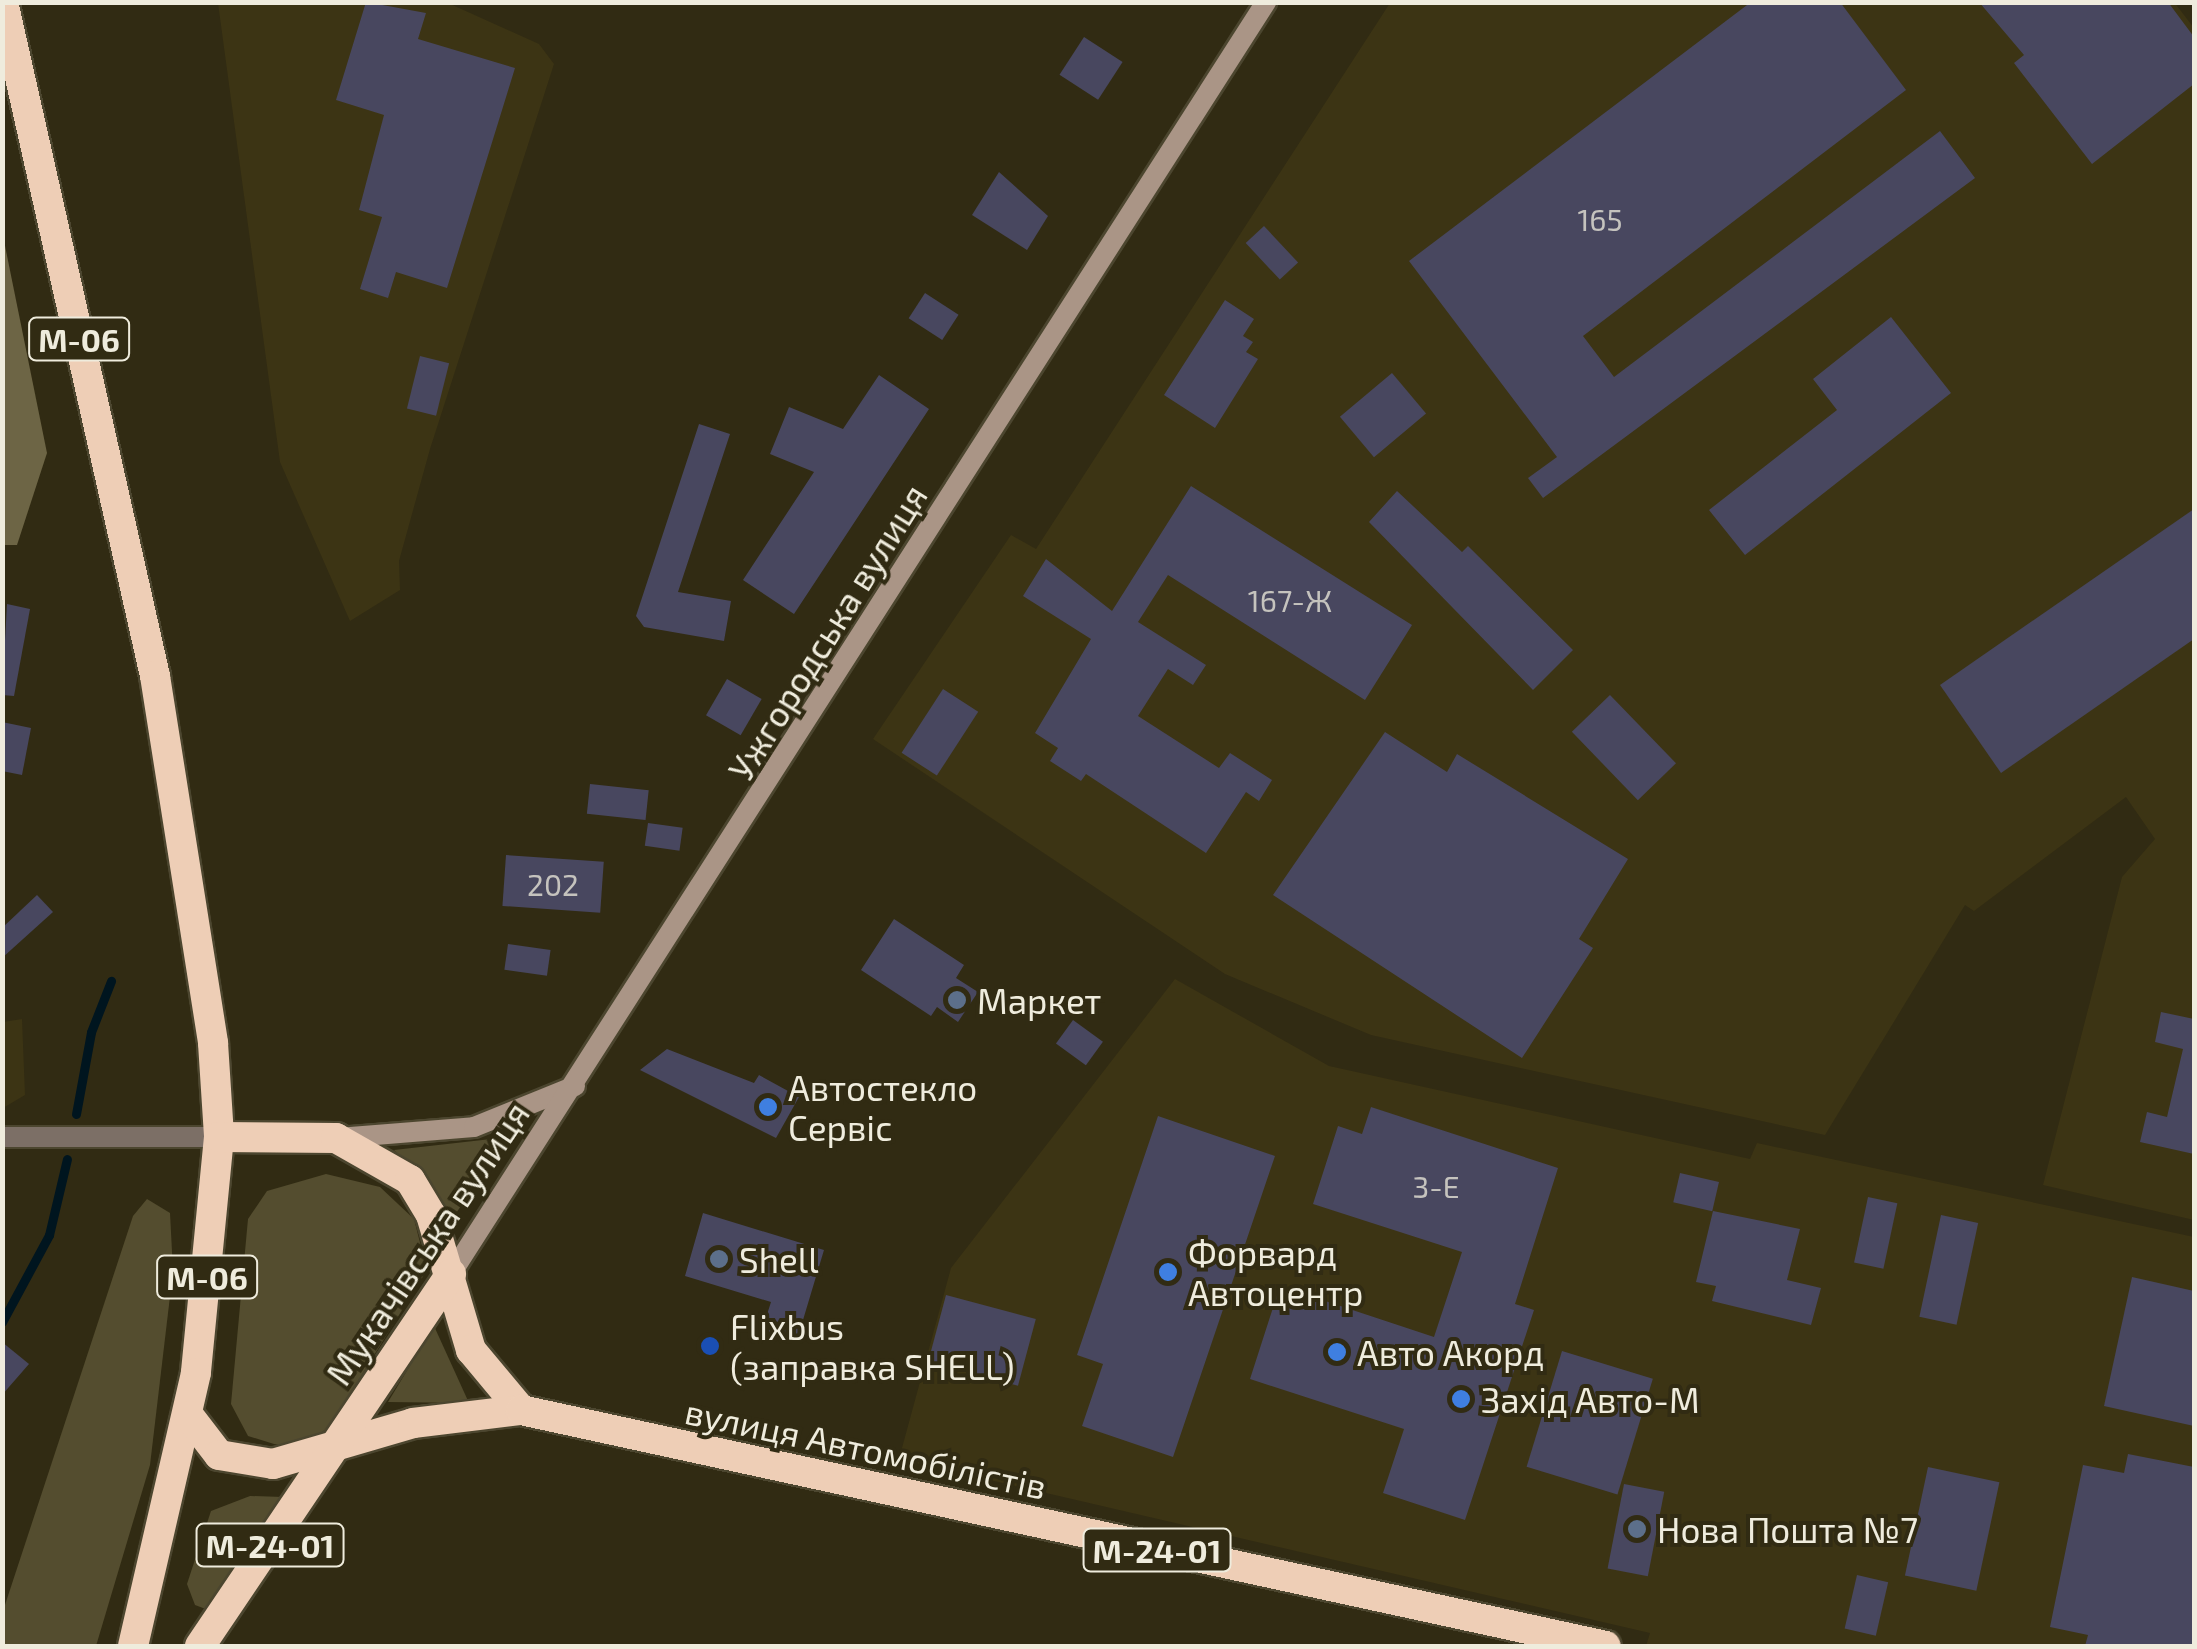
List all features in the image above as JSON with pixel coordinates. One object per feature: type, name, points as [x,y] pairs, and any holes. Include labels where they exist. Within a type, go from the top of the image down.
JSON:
[{"type":"highway","name":"М-06","points":[[3,2],[158,694],[192,873],[219,1137],[189,1416],[133,1646]]},
{"type":"highway","points":[[219,1137],[336,1138],[410,1180],[451,1274],[470,1350],[521,1410]]},
{"type":"highway","name":"Мукачівська вулиця","points":[[340,1443],[451,1274]]},
{"type":"highway","name":"вулиця Автомобілістів","points":[[340,1443],[413,1422],[521,1410],[1606,1646]]},
{"type":"highway","name":"М-24-01","points":[[189,1416],[204,1442],[239,1461],[272,1464],[340,1443]]},
{"type":"highway","name":"М-24-01","points":[[200,1646],[340,1443]]},
{"type":"main road","name":"Ужгородська вулиця","points":[[577,1085],[1266,2]]},
{"type":"main road","points":[[336,1138],[474,1127],[577,1085]]},
{"type":"main road","name":"Мукачівська вулиця","points":[[451,1274],[577,1085]]},
{"type":"street","points":[[2,1137],[219,1137]]},
{"type":"shaded area","points":[[2174,2],[2194,28],[2194,1220],[2043,1185],[2122,877],[2155,839],[2126,797],[1974,911],[1965,905],[1825,1135],[1371,1035],[1225,974],[873,739],[1011,535],[1036,549],[1390,3]]},
{"type":"shaded area","points":[[218,3],[448,3],[539,44],[554,64],[430,449],[399,561],[400,590],[350,621],[280,462]]},
{"type":"shaded area","points":[[2,231],[47,453],[17,545],[2,545]]},
{"type":"shaded area","points":[[1175,979],[1329,1066],[1750,1159],[1757,1143],[2194,1237],[2194,1646],[1646,1646],[1650,1633],[899,1459],[951,1268]]},
{"type":"shaded area","points":[[22,1019],[25,1095],[3,1108],[3,1022]]},
{"type":"shaded area","points":[[509,1137],[445,1229],[430,1187],[394,1150]]},
{"type":"shaded area","points":[[326,1174],[380,1187],[414,1219],[427,1270],[330,1426],[301,1448],[248,1436],[231,1404],[248,1219],[267,1191]]},
{"type":"shaded area","points":[[147,1199],[170,1213],[173,1271],[150,1465],[96,1646],[3,1646],[3,1611],[133,1216]]},
{"type":"shaded area","points":[[434,1326],[469,1403],[388,1402]]},
{"type":"shaded area","points":[[250,1496],[283,1497],[211,1611],[195,1605],[187,1584],[211,1511]]},
{"type":"building","points":[[366,2],[426,13],[418,39],[515,68],[447,288],[396,272],[388,298],[360,289],[382,217],[359,210],[384,115],[336,100]]},
{"type":"building","points":[[1751,2],[1840,2],[1906,90],[1583,336],[1614,377],[1940,131],[1975,178],[1543,498],[1528,478],[1557,457],[1409,261]]},
{"type":"building","points":[[1979,2],[2168,2],[2194,37],[2194,84],[2092,164],[2014,63],[2024,55]]},
{"type":"building","points":[[1084,37],[1123,62],[1098,100],[1059,75]]},
{"type":"building","points":[[999,172],[1048,216],[1027,250],[972,215]]},
{"type":"building","points":[[1264,226],[1298,263],[1280,280],[1246,243]]},
{"type":"building","points":[[925,293],[959,315],[942,340],[909,318]]},
{"type":"building","points":[[1225,300],[1254,319],[1243,336],[1253,342],[1246,352],[1258,359],[1215,428],[1164,395]]},
{"type":"building","points":[[1891,317],[1951,393],[1745,555],[1709,510],[1837,410],[1813,379]]},
{"type":"building","points":[[420,356],[449,363],[436,416],[407,408]]},
{"type":"building","points":[[1392,373],[1426,414],[1374,457],[1340,417]]},
{"type":"building","points":[[879,375],[929,409],[794,614],[743,580],[814,472],[770,454],[789,407],[843,429]]},
{"type":"building","points":[[699,424],[730,434],[678,592],[731,601],[724,641],[644,627],[636,616]]},
{"type":"building","points":[[1191,486],[1412,625],[1365,700],[1168,575],[1138,622],[1206,665],[1193,685],[1168,669],[1138,716],[1219,768],[1230,753],[1272,780],[1259,801],[1246,792],[1206,853],[1086,774],[1081,781],[1050,761],[1058,748],[1035,733],[1091,639],[1023,596],[1046,559],[1112,611]]},
{"type":"building","points":[[1397,491],[1462,552],[1468,546],[1573,650],[1533,690],[1369,522]]},
{"type":"building","points":[[2194,509],[2194,639],[2001,773],[1940,685]]},
{"type":"building","points":[[7,604],[30,609],[14,696],[2,695]]},
{"type":"building","points":[[727,679],[762,699],[741,735],[706,715]]},
{"type":"building","points":[[943,689],[978,712],[937,776],[902,753]]},
{"type":"building","points":[[1610,695],[1676,763],[1638,800],[1572,732]]},
{"type":"building","points":[[2,722],[31,728],[22,775],[2,771]]},
{"type":"building","points":[[1385,732],[1447,772],[1457,754],[1628,859],[1579,939],[1593,948],[1522,1058],[1273,895]]},
{"type":"building","points":[[590,784],[649,790],[646,820],[587,814]]},
{"type":"building","points":[[648,823],[683,828],[679,851],[645,846]]},
{"type":"building","points":[[506,855],[604,862],[600,913],[502,906]]},
{"type":"building","points":[[37,895],[53,912],[2,958],[2,928]]},
{"type":"building","points":[[894,919],[964,965],[956,978],[978,992],[958,1022],[937,1007],[931,1016],[861,970]]},
{"type":"building","points":[[508,944],[551,950],[547,976],[504,970]]},
{"type":"building","points":[[2161,1012],[2194,1019],[2194,1154],[2140,1142],[2147,1112],[2167,1117],[2183,1049],[2155,1042]]},
{"type":"building","points":[[1073,1020],[1103,1042],[1086,1065],[1056,1043]]},
{"type":"building","points":[[667,1049],[754,1083],[759,1075],[799,1097],[776,1138],[640,1070]]},
{"type":"building","points":[[1371,1107],[1558,1168],[1515,1304],[1534,1310],[1465,1520],[1383,1493],[1404,1429],[1250,1379],[1280,1286],[1434,1337],[1462,1252],[1313,1204],[1338,1126],[1362,1134]]},
{"type":"building","points":[[1158,1116],[1275,1156],[1173,1457],[1082,1426],[1103,1364],[1077,1355]]},
{"type":"building","points":[[1680,1173],[1719,1182],[1712,1211],[1673,1202]]},
{"type":"building","points":[[1868,1197],[1897,1203],[1883,1269],[1854,1263]]},
{"type":"building","points":[[1713,1211],[1800,1229],[1787,1280],[1821,1288],[1811,1325],[1712,1301],[1716,1286],[1696,1282]]},
{"type":"building","points":[[703,1213],[824,1250],[797,1340],[762,1330],[771,1302],[685,1276]]},
{"type":"building","points":[[1941,1215],[1978,1223],[1957,1325],[1919,1317]]},
{"type":"building","points":[[2132,1277],[2194,1291],[2194,1426],[2104,1406]]},
{"type":"building","points":[[946,1295],[1036,1319],[1018,1386],[928,1362]]},
{"type":"building","points":[[2,1342],[29,1364],[2,1395]]},
{"type":"building","points":[[1562,1351],[1653,1379],[1617,1494],[1527,1467]]},
{"type":"building","points":[[2128,1454],[2194,1467],[2194,1646],[2085,1646],[2088,1635],[2050,1627],[2083,1465],[2124,1473]]},
{"type":"building","points":[[1928,1467],[1999,1482],[1976,1591],[1905,1576]]},
{"type":"building","points":[[1624,1484],[1664,1492],[1648,1576],[1608,1568]]},
{"type":"building","points":[[1857,1575],[1888,1582],[1876,1636],[1845,1629]]},
{"type":"waterway","points":[[76,1114],[91,1032],[111,981]]},
{"type":"waterway","points":[[2,1322],[49,1235],[67,1159]]},
{"type":"place","name":"Маркет","points":[[957,1000]]},
{"type":"place","name":"Автостекло Сервіс","points":[[768,1107]]},
{"type":"place","name":"Shell","points":[[719,1259]]},
{"type":"place","name":"Форвард Автоцентр","points":[[1168,1272]]},
{"type":"place","name":"Flixbus (заправка SHELL)","points":[[710,1346]]},
{"type":"place","name":"Авто Акорд","points":[[1337,1352]]},
{"type":"place","name":"Захід Авто-М","points":[[1461,1399]]},
{"type":"place","name":"Нова Пошта №7","points":[[1637,1529]]}]
